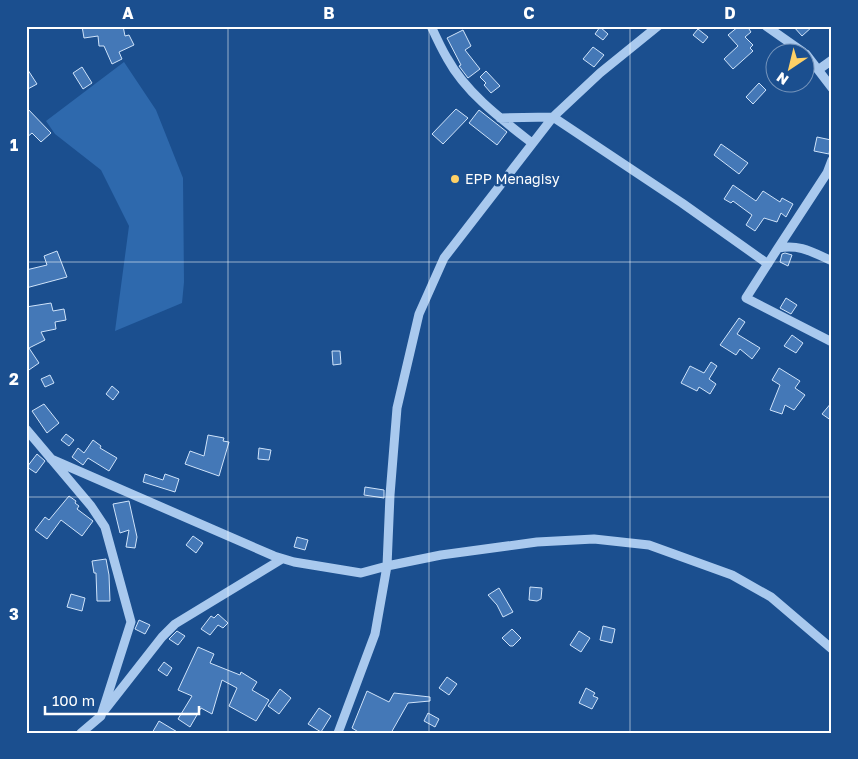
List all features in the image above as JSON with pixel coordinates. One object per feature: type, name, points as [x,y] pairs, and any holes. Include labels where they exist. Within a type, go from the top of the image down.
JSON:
[{"type":"street","points":[[432,26],[447,58],[461,80],[500,118],[532,143]]},
{"type":"street","points":[[338,733],[375,634],[387,566],[390,495],[398,408],[418,314],[444,258],[532,143],[553,118],[600,73],[658,26]]},
{"type":"street","points":[[766,26],[789,42]]},
{"type":"street","points":[[818,70],[832,60]]},
{"type":"street","points":[[816,68],[832,88]]},
{"type":"street","points":[[500,118],[553,118],[682,203],[768,264]]},
{"type":"street","points":[[832,160],[827,173],[746,298],[832,342]]},
{"type":"street","points":[[778,248],[792,245],[832,261]]},
{"type":"street","points":[[26,429],[91,506],[105,527],[131,622],[101,716]]},
{"type":"street","points":[[51,459],[282,559],[361,573],[441,555],[537,542],[594,539],[648,545],[732,575],[771,597],[832,649]]},
{"type":"street","points":[[81,733],[101,716],[162,637],[175,624],[282,559]]},
{"type":"shaded area","points":[[124,62],[156,110],[183,178],[184,282],[182,303],[115,331],[129,226],[101,170],[55,134],[46,121]]},
{"type":"building","points":[[82,26],[123,26],[125,36],[129,35],[134,45],[119,52],[122,59],[112,64],[104,46],[99,46],[98,36],[84,38]]},
{"type":"building","points":[[739,26],[747,26],[751,32],[745,37],[753,45],[750,48],[753,51],[733,69],[724,59],[738,46],[728,35]]},
{"type":"building","points":[[793,26],[813,26],[802,36]]},
{"type":"building","points":[[600,27],[608,34],[603,40],[595,34]]},
{"type":"building","points":[[698,29],[708,37],[703,43],[693,35]]},
{"type":"building","points":[[463,30],[471,46],[465,50],[480,69],[468,78],[459,66],[461,65],[447,38]]},
{"type":"building","points":[[593,47],[604,55],[594,67],[583,59]]},
{"type":"building","points":[[26,67],[37,84],[26,90]]},
{"type":"building","points":[[82,67],[92,83],[83,89],[73,73]]},
{"type":"building","points":[[486,71],[500,86],[491,93],[484,85],[486,83],[480,77]]},
{"type":"building","points":[[759,83],[766,90],[753,104],[746,97]]},
{"type":"building","points":[[26,107],[51,133],[41,142],[32,133],[26,138]]},
{"type":"building","points":[[456,109],[468,118],[443,144],[432,134]]},
{"type":"building","points":[[479,110],[507,132],[497,145],[469,123]]},
{"type":"building","points":[[817,137],[831,140],[829,154],[814,151]]},
{"type":"building","points":[[721,144],[748,163],[739,174],[714,155]]},
{"type":"building","points":[[733,185],[756,201],[763,191],[780,202],[782,198],[793,204],[786,217],[781,213],[777,222],[764,218],[755,231],[746,225],[752,215],[733,201],[731,203],[724,199]]},
{"type":"building","points":[[57,251],[67,277],[26,288],[26,270],[47,265],[44,256]]},
{"type":"building","points":[[782,254],[792,255],[788,266],[780,262]]},
{"type":"building","points":[[786,298],[797,305],[791,314],[780,308]]},
{"type":"building","points":[[51,303],[53,311],[64,309],[66,320],[55,322],[56,329],[41,332],[45,340],[29,348],[39,363],[26,372],[26,307]]},
{"type":"building","points":[[739,318],[745,322],[737,334],[760,348],[752,359],[740,349],[736,355],[720,345]]},
{"type":"building","points":[[792,335],[803,343],[796,353],[784,346]]},
{"type":"building","points":[[332,351],[340,351],[341,364],[333,365]]},
{"type":"building","points":[[711,362],[717,366],[709,379],[716,384],[710,394],[699,387],[697,391],[681,383],[690,366],[704,373]]},
{"type":"building","points":[[779,368],[800,381],[795,388],[805,395],[794,410],[785,405],[782,414],[770,410],[780,385],[772,380]]},
{"type":"building","points":[[50,375],[54,383],[45,387],[41,379]]},
{"type":"building","points":[[112,386],[119,392],[113,400],[106,394]]},
{"type":"building","points":[[832,402],[832,421],[822,414]]},
{"type":"building","points":[[44,404],[59,423],[47,433],[32,411]]},
{"type":"building","points":[[66,434],[74,440],[69,446],[61,440]]},
{"type":"building","points":[[208,435],[224,438],[223,441],[229,442],[219,476],[185,464],[190,451],[204,456]]},
{"type":"building","points":[[93,440],[101,446],[100,448],[117,458],[109,471],[88,458],[83,465],[72,457],[78,448],[84,453]]},
{"type":"building","points":[[259,448],[271,450],[269,460],[258,459]]},
{"type":"building","points":[[37,454],[45,461],[36,473],[27,467]]},
{"type":"building","points":[[145,474],[163,480],[165,474],[179,479],[175,492],[143,482]]},
{"type":"building","points":[[365,487],[384,490],[384,498],[364,495]]},
{"type":"building","points":[[69,496],[76,501],[75,503],[79,506],[77,509],[93,521],[82,536],[61,520],[47,539],[35,530],[45,517],[49,520]]},
{"type":"building","points":[[129,501],[137,537],[135,548],[126,547],[129,530],[120,533],[113,504]]},
{"type":"building","points":[[193,536],[203,543],[196,553],[186,545]]},
{"type":"building","points":[[297,537],[308,540],[305,550],[294,547]]},
{"type":"building","points":[[106,559],[110,601],[97,601],[96,573],[94,573],[92,561]]},
{"type":"building","points":[[530,587],[542,588],[541,599],[537,601],[529,600]]},
{"type":"building","points":[[499,588],[513,612],[503,617],[497,605],[488,595]]},
{"type":"building","points":[[71,594],[85,598],[82,611],[67,607]]},
{"type":"building","points":[[218,614],[228,623],[223,628],[218,625],[210,635],[201,629],[211,616],[214,618]]},
{"type":"building","points":[[139,620],[150,625],[145,634],[135,629]]},
{"type":"building","points":[[603,626],[615,629],[612,643],[600,640]]},
{"type":"building","points":[[512,629],[521,638],[513,646],[510,646],[502,638]]},
{"type":"building","points":[[177,631],[185,636],[178,645],[169,639]]},
{"type":"building","points":[[579,631],[590,638],[581,652],[570,645]]},
{"type":"building","points":[[198,647],[214,654],[210,663],[240,675],[241,672],[257,682],[252,690],[269,700],[256,721],[229,706],[237,688],[222,680],[212,714],[201,708],[190,727],[178,719],[192,696],[178,690]]},
{"type":"building","points":[[164,662],[172,668],[167,676],[158,670]]},
{"type":"building","points":[[447,677],[457,684],[449,695],[439,688]]},
{"type":"building","points":[[586,688],[595,693],[593,696],[598,698],[592,709],[579,703]]},
{"type":"building","points":[[280,689],[291,698],[279,714],[268,706]]},
{"type":"building","points":[[367,691],[389,702],[394,693],[430,697],[430,701],[408,703],[391,733],[360,733],[352,728]]},
{"type":"building","points":[[319,708],[331,716],[321,732],[308,724]]},
{"type":"building","points":[[428,713],[439,719],[435,727],[424,721]]},
{"type":"building","points":[[159,721],[179,733],[152,733]]},
{"type":"place","name":"EPP Menagisy","points":[[455,179]]}]
